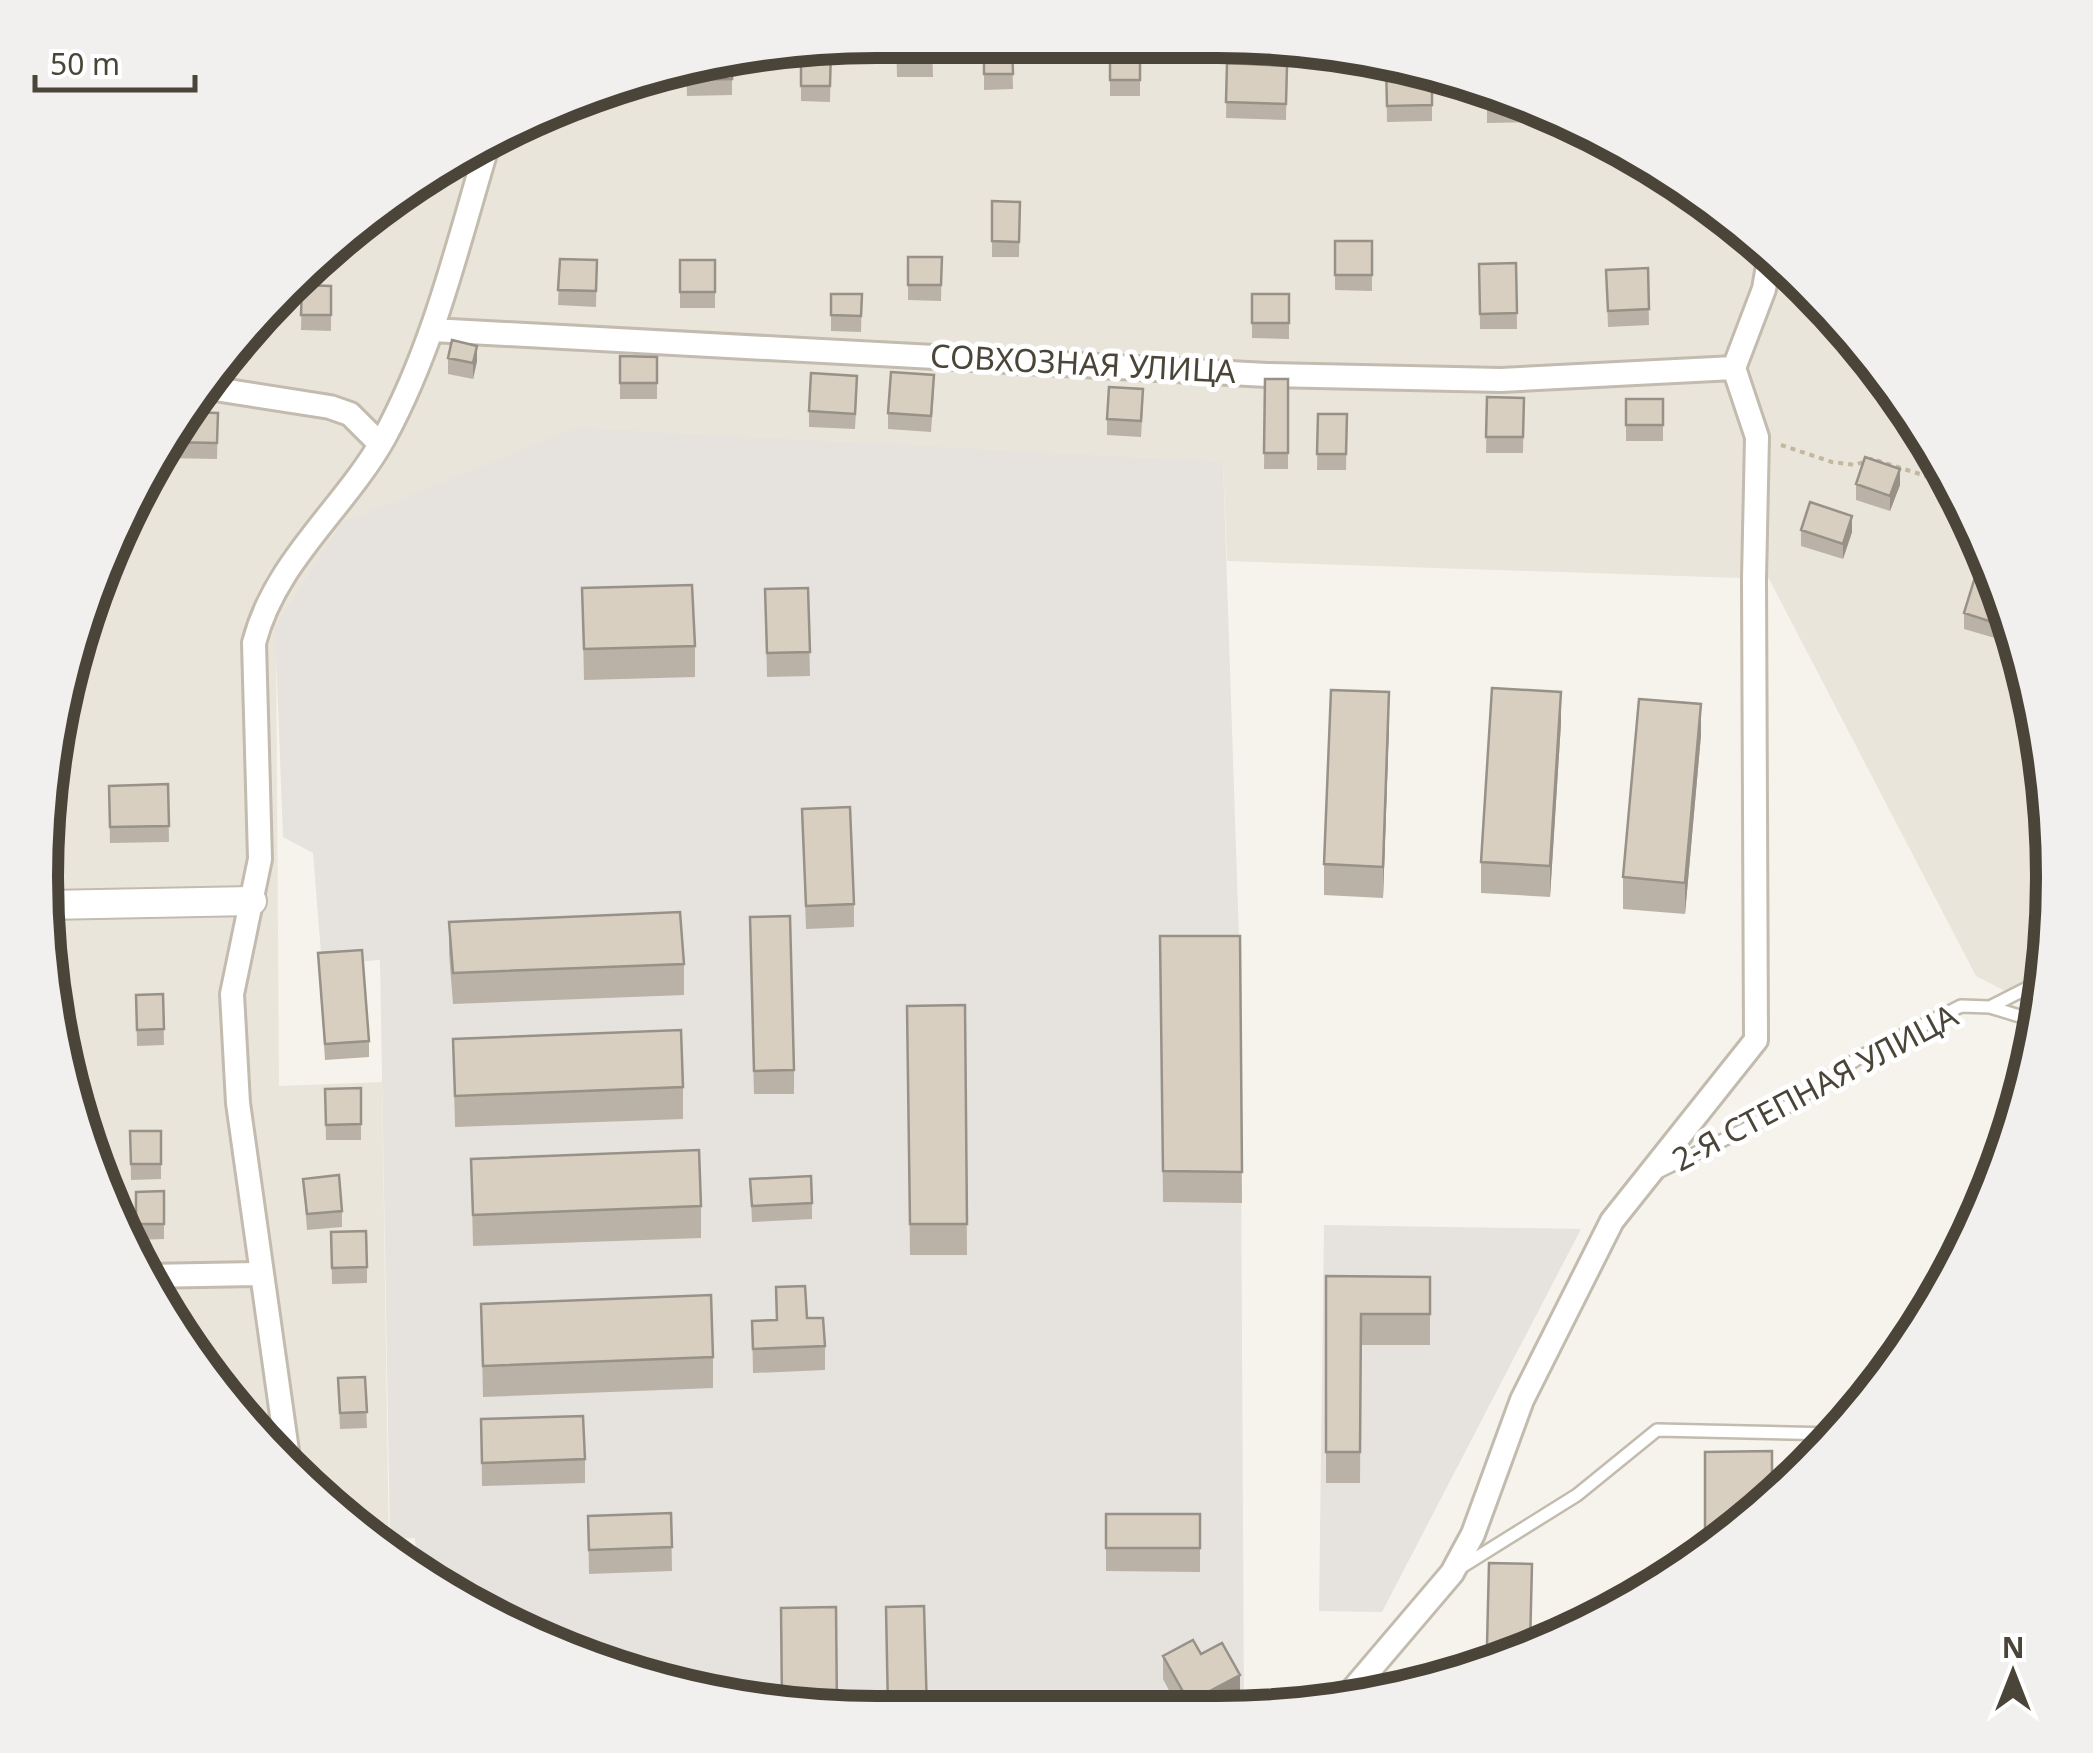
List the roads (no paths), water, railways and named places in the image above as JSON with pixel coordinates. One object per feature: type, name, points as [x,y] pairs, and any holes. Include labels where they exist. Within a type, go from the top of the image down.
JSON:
[{"type":"street","points":[[286,1444],[238,1103],[232,994],[260,859],[254,642],[261,616],[279,580],[380,444],[404,401],[432,330],[484,158]]},
{"type":"street","points":[[1359,1683],[1452,1573],[1473,1534],[1522,1400],[1612,1222],[1756,1040],[1757,437],[1734,368],[1767,270]]},
{"type":"street","name":"СОВХОЗНАЯ УЛИЦА","points":[[432,330],[1267,374],[1501,380],[1734,368]]},
{"type":"street","points":[[219,390],[330,407],[350,414],[380,444]]},
{"type":"street","points":[[59,905],[252,901]]},
{"type":"street","points":[[162,1276],[260,1274]]},
{"type":"lane","points":[[1990,1008],[2027,988]]},
{"type":"lane","name":"2-Я СТЕПНАЯ УЛИЦА","points":[[1650,1176],[1778,1113],[1860,1057],[1961,1006],[1990,1008],[2023,1018]]},
{"type":"lane","points":[[1452,1573],[1578,1495],[1658,1430],[1817,1434]]}]
